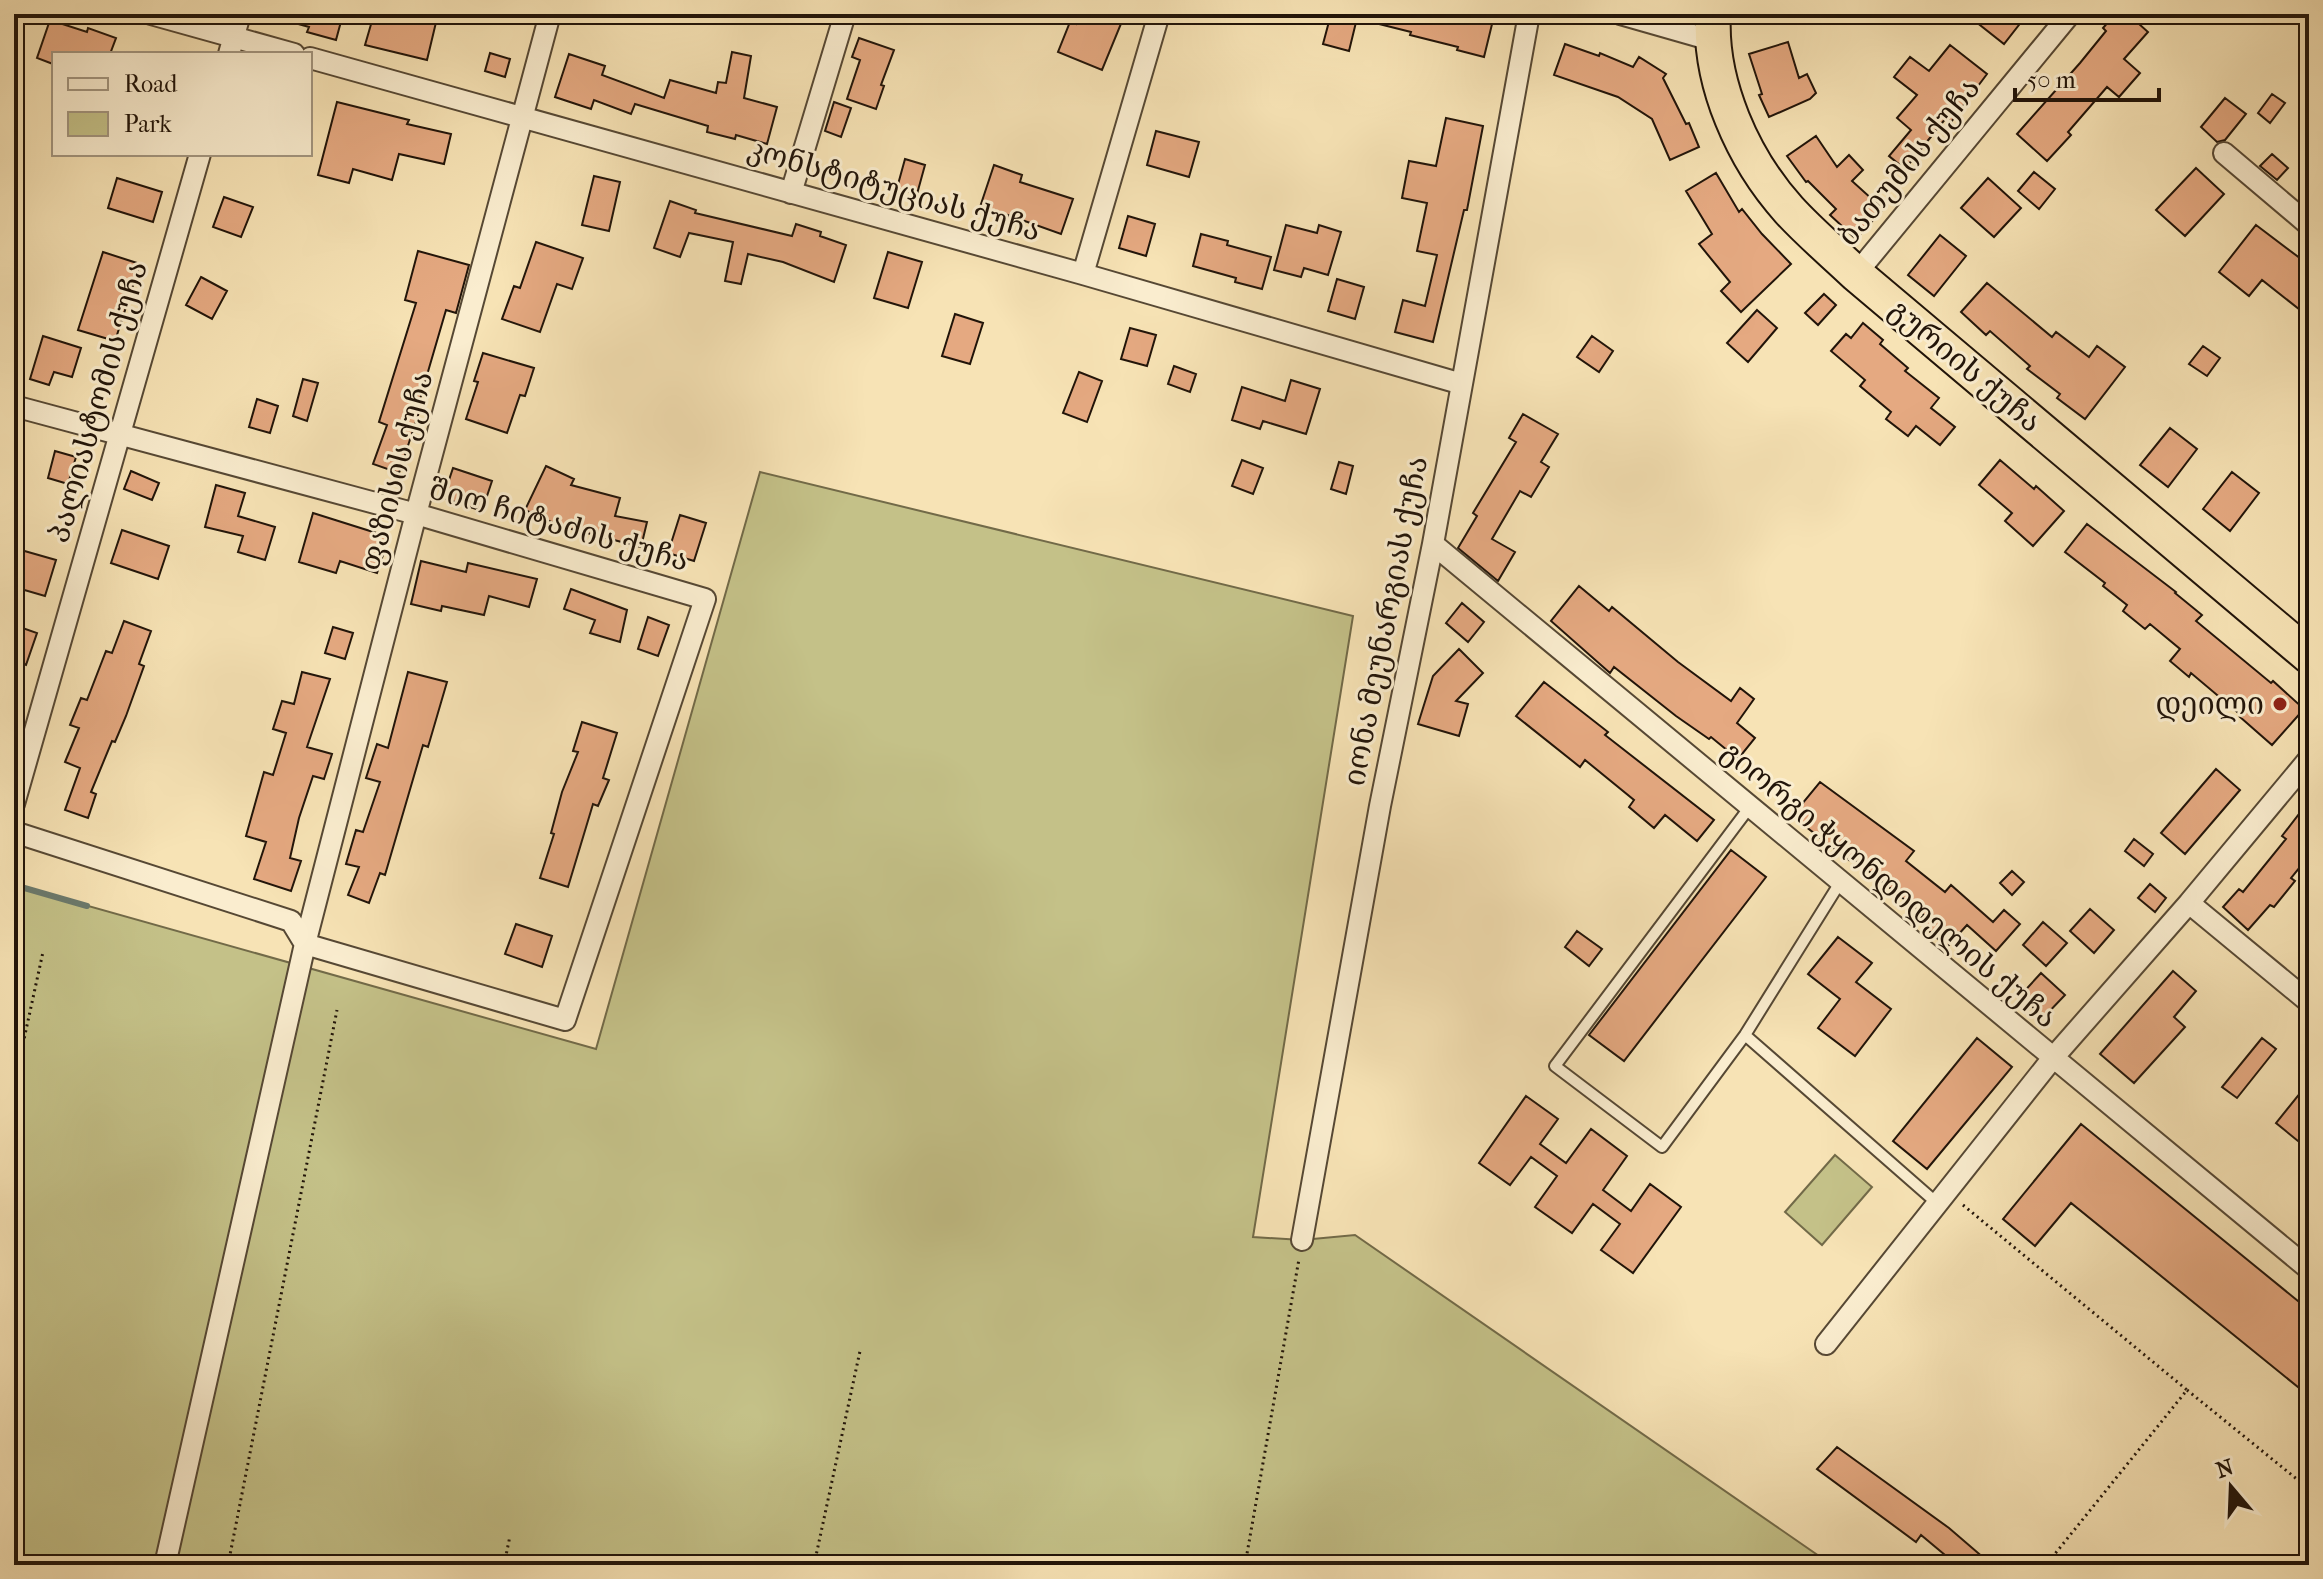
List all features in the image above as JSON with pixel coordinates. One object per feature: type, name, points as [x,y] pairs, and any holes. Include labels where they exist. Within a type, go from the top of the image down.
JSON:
[{"type":"highway","name":"გურიის ქუჩა","points":[[1712,27],[1736,127],[1758,168],[1789,209],[1856,274],[2309,656]]},
{"type":"street","points":[[151,14],[231,46],[278,52]]},
{"type":"street","points":[[231,46],[240,14]]},
{"type":"street","name":"ფაზისის ქუჩა","points":[[165,1565],[305,944],[550,14]]},
{"type":"street","points":[[791,193],[845,14]]},
{"type":"street","points":[[1083,274],[1159,14]]},
{"type":"street","name":"იონა მეუნარგიას ქუჩა","points":[[1302,1240],[1529,14]]},
{"type":"street","points":[[1620,14],[1712,27]]},
{"type":"street","name":"ბათუმის ქუჩა","points":[[1856,274],[2070,14]]},
{"type":"street","name":"კონსტიტუციას ქუჩა","points":[[312,59],[1083,274],[1462,384]]},
{"type":"street","points":[[2224,153],[2309,225]]},
{"type":"street","name":"პალიასტომის ქუჩა","points":[[14,804],[199,156]]},
{"type":"street","name":"შიო ჩიტაძის ქუჩა","points":[[14,406],[416,514],[705,599],[565,1020],[305,944]]},
{"type":"street","name":"გიორგი ჭყონდიდელის ქუჩა","points":[[1433,544],[2309,1269]]},
{"type":"street","points":[[1826,1344],[2052,1059],[2189,903],[2309,759]]},
{"type":"street","points":[[14,832],[291,921],[305,944]]},
{"type":"street","points":[[2189,903],[2309,1002]]},
{"type":"lane","points":[[1749,808],[1555,1066],[1662,1147],[1745,1035],[1841,881]]},
{"type":"lane","points":[[1745,1035],[1943,1198]]},
{"type":"path","points":[[14,1085],[43,952]]},
{"type":"path","points":[[228,1565],[337,1010]]},
{"type":"path","points":[[1943,1198],[2309,1489]]},
{"type":"path","points":[[1245,1565],[1302,1240]]},
{"type":"path","points":[[814,1565],[860,1351]]},
{"type":"path","points":[[2046,1565],[2187,1390]]},
{"type":"path","points":[[504,1565],[510,1536]]},
{"type":"green space","points":[[760,472],[1353,616],[1253,1237],[1302,1240],[1355,1235],[1832,1565],[14,1565],[14,885],[596,1049]]},
{"type":"green space","points":[[1835,1155],[1872,1187],[1822,1245],[1785,1212]]},
{"type":"building","points":[[278,14],[343,14],[336,40],[307,32],[309,27],[277,18]]},
{"type":"building","points":[[374,14],[438,14],[427,60],[365,45]]},
{"type":"building","points":[[1078,14],[1125,14],[1102,70],[1058,52],[1070,22],[1076,24]]},
{"type":"building","points":[[1331,14],[1358,14],[1349,51],[1323,44]]},
{"type":"building","points":[[1364,14],[1494,16],[1484,57],[1410,35],[1411,32],[1363,20]]},
{"type":"building","points":[[1966,14],[2012,14],[2022,21],[2004,44]]},
{"type":"building","points":[[2115,14],[2128,14],[2148,32],[2124,59],[2140,73],[2119,97],[2107,87],[2047,161],[2017,134],[2080,63],[2106,31],[2103,28]]},
{"type":"building","points":[[50,20],[116,38],[111,52],[52,52],[52,64],[37,58]]},
{"type":"building","points":[[859,38],[894,50],[876,109],[847,99],[860,60],[852,57]]},
{"type":"building","points":[[1788,42],[1799,78],[1807,74],[1816,93],[1810,99],[1769,117],[1759,95],[1762,94],[1749,54]]},
{"type":"building","points":[[1565,44],[1599,56],[1600,53],[1633,67],[1639,57],[1666,74],[1663,78],[1699,147],[1670,160],[1652,119],[1618,97],[1554,75]]},
{"type":"building","points":[[1950,45],[1987,74],[1951,122],[1946,118],[1905,169],[1889,156],[1911,130],[1897,118],[1917,95],[1894,77],[1910,57],[1929,71]]},
{"type":"building","points":[[732,52],[751,56],[744,98],[777,107],[767,144],[736,135],[735,139],[707,132],[708,126],[635,104],[631,114],[594,100],[591,109],[555,97],[569,54],[605,66],[602,75],[664,98],[670,80],[716,93],[718,82],[726,83]]},
{"type":"building","points":[[490,53],[510,59],[505,77],[485,71]]},
{"type":"building","points":[[2272,94],[2285,103],[2270,123],[2258,113]]},
{"type":"building","points":[[2225,98],[2246,114],[2225,140],[2217,142],[2201,127]]},
{"type":"building","points":[[337,102],[451,134],[444,164],[399,154],[392,180],[353,169],[349,183],[318,175]]},
{"type":"building","points":[[834,102],[851,108],[841,137],[825,131]]},
{"type":"building","points":[[1446,118],[1483,126],[1467,210],[1464,210],[1433,342],[1395,332],[1403,300],[1425,306],[1437,255],[1417,251],[1427,203],[1402,198],[1409,161],[1436,166]]},
{"type":"building","points":[[1156,131],[1199,142],[1189,177],[1147,165]]},
{"type":"building","points":[[1816,136],[1837,167],[1849,155],[1863,170],[1852,181],[1883,209],[1856,239],[1830,215],[1836,209],[1806,182],[1787,156]]},
{"type":"building","points":[[2272,154],[2288,168],[2277,180],[2260,166]]},
{"type":"building","points":[[905,159],[925,165],[917,194],[897,188]]},
{"type":"building","points":[[994,165],[1022,175],[1020,182],[1073,199],[1061,234],[1008,215],[1007,219],[979,210]]},
{"type":"building","points":[[2196,168],[2224,194],[2185,236],[2156,210]]},
{"type":"building","points":[[2034,172],[2055,189],[2039,209],[2018,191]]},
{"type":"building","points":[[1716,173],[1739,212],[1742,209],[1791,264],[1741,312],[1721,291],[1730,282],[1699,244],[1712,234],[1686,191]]},
{"type":"building","points":[[594,176],[620,182],[609,231],[582,225]]},
{"type":"building","points":[[117,178],[162,192],[153,222],[108,208]]},
{"type":"building","points":[[1988,178],[2021,208],[1994,237],[1961,208]]},
{"type":"building","points":[[224,197],[253,207],[241,237],[213,227]]},
{"type":"building","points":[[670,201],[696,210],[695,213],[792,236],[796,224],[821,232],[820,236],[846,245],[834,282],[783,262],[748,254],[741,284],[725,281],[733,242],[689,233],[680,257],[654,248]]},
{"type":"building","points":[[1128,216],[1155,224],[1146,256],[1119,248]]},
{"type":"building","points":[[1286,225],[1317,233],[1319,225],[1341,232],[1328,275],[1304,268],[1301,277],[1274,270]]},
{"type":"building","points":[[2256,225],[2309,265],[2309,317],[2262,280],[2249,296],[2219,272]]},
{"type":"building","points":[[1201,234],[1271,257],[1262,289],[1193,266]]},
{"type":"building","points":[[1940,235],[1966,256],[1934,296],[1908,275]]},
{"type":"building","points":[[536,242],[583,258],[572,289],[557,284],[540,332],[502,319],[514,286],[520,288]]},
{"type":"building","points":[[418,251],[469,265],[456,313],[446,310],[420,399],[423,400],[399,473],[373,464],[387,425],[379,422],[416,303],[405,300]]},
{"type":"building","points":[[103,252],[140,264],[115,341],[78,330]]},
{"type":"building","points":[[888,252],[922,262],[908,308],[874,298]]},
{"type":"building","points":[[201,277],[227,291],[212,319],[186,305]]},
{"type":"building","points":[[1337,279],[1364,287],[1355,319],[1328,311]]},
{"type":"building","points":[[1987,283],[2052,337],[2056,332],[2089,357],[2097,346],[2125,367],[2085,419],[2057,398],[2060,394],[2027,369],[2030,366],[1990,331],[1986,335],[1961,312]]},
{"type":"building","points":[[1824,294],[1836,305],[1818,325],[1805,313]]},
{"type":"building","points":[[1757,310],[1777,328],[1748,362],[1727,343]]},
{"type":"building","points":[[955,314],[983,323],[970,364],[942,356]]},
{"type":"building","points":[[1863,323],[1883,340],[1880,344],[1908,368],[1905,371],[1939,398],[1931,408],[1955,427],[1940,445],[1916,426],[1908,436],[1886,419],[1891,412],[1860,386],[1865,380],[1831,351],[1846,334],[1851,338]]},
{"type":"building","points":[[1130,328],[1156,335],[1147,366],[1121,359]]},
{"type":"building","points":[[43,336],[81,348],[72,377],[54,372],[49,385],[30,379]]},
{"type":"building","points":[[1592,336],[1613,351],[1599,372],[1577,357]]},
{"type":"building","points":[[2203,346],[2220,358],[2207,376],[2189,364]]},
{"type":"building","points":[[483,353],[534,368],[525,396],[520,395],[507,433],[466,419]]},
{"type":"building","points":[[1174,366],[1196,374],[1190,392],[1168,384]]},
{"type":"building","points":[[1079,372],[1102,381],[1087,422],[1063,413]]},
{"type":"building","points":[[303,379],[318,383],[307,421],[293,416]]},
{"type":"building","points":[[1291,380],[1320,389],[1306,434],[1263,421],[1260,429],[1232,420],[1242,387],[1285,401]]},
{"type":"building","points":[[257,399],[278,406],[270,433],[249,427]]},
{"type":"building","points":[[1523,414],[1558,434],[1541,462],[1549,467],[1531,497],[1520,491],[1492,539],[1515,552],[1498,581],[1458,548],[1477,516],[1473,513],[1516,442],[1509,438]]},
{"type":"building","points":[[2170,428],[2197,449],[2168,487],[2140,465]]},
{"type":"building","points":[[55,451],[76,457],[68,484],[48,478]]},
{"type":"building","points":[[1242,460],[1263,468],[1253,494],[1232,486]]},
{"type":"building","points":[[2000,460],[2064,511],[2033,546],[2005,521],[2012,513],[1979,485]]},
{"type":"building","points":[[1339,462],[1353,466],[1346,494],[1331,489]]},
{"type":"building","points":[[546,466],[574,479],[571,485],[620,498],[615,516],[647,522],[641,547],[560,526],[525,510]]},
{"type":"building","points":[[453,468],[492,481],[482,511],[443,498]]},
{"type":"building","points":[[131,471],[159,483],[152,500],[124,489]]},
{"type":"building","points":[[2232,472],[2259,493],[2230,531],[2203,509]]},
{"type":"building","points":[[216,485],[245,493],[238,516],[275,527],[265,560],[238,552],[243,536],[205,527]]},
{"type":"building","points":[[313,513],[389,537],[377,573],[340,561],[336,573],[299,562]]},
{"type":"building","points":[[680,515],[706,523],[694,561],[668,553]]},
{"type":"building","points":[[2087,524],[2176,592],[2202,615],[2196,621],[2304,709],[2272,745],[2191,673],[2189,677],[2170,661],[2180,649],[2150,624],[2145,629],[2123,611],[2127,605],[2103,586],[2105,583],[2065,552]]},
{"type":"building","points":[[122,530],[169,546],[158,579],[111,563]]},
{"type":"building","points":[[14,548],[56,560],[45,596],[14,587]]},
{"type":"building","points":[[421,561],[466,572],[468,563],[537,579],[529,607],[489,596],[484,615],[442,606],[441,611],[411,604]]},
{"type":"building","points":[[1579,586],[1609,611],[1612,607],[1731,701],[1740,688],[1754,699],[1737,723],[1755,738],[1738,759],[1711,737],[1709,739],[1676,716],[1614,667],[1610,673],[1551,621]]},
{"type":"building","points":[[571,589],[627,610],[620,642],[590,633],[595,620],[564,609]]},
{"type":"building","points":[[1462,603],[1484,622],[1468,642],[1446,623]]},
{"type":"building","points":[[648,617],[669,625],[658,656],[638,649]]},
{"type":"building","points":[[124,621],[151,631],[139,664],[144,666],[126,716],[91,792],[96,794],[88,818],[65,810],[80,768],[65,762],[79,728],[70,725],[81,698],[87,700],[106,651],[112,653]]},
{"type":"building","points":[[14,625],[37,633],[26,665],[14,660]]},
{"type":"building","points":[[333,627],[353,633],[345,659],[325,653]]},
{"type":"building","points":[[1459,649],[1483,673],[1456,701],[1468,704],[1459,736],[1418,724],[1433,676]]},
{"type":"building","points":[[302,672],[330,679],[307,747],[332,754],[324,779],[313,776],[299,818],[290,858],[301,861],[291,891],[254,879],[266,842],[246,836],[264,772],[273,775],[286,733],[273,729],[282,701],[294,704]]},
{"type":"building","points":[[408,672],[447,682],[428,747],[423,745],[385,875],[380,873],[369,903],[348,895],[359,867],[346,864],[356,830],[363,832],[380,782],[366,778],[377,744],[388,748]]},
{"type":"building","points":[[1544,682],[1608,732],[1605,735],[1714,820],[1697,841],[1665,815],[1654,828],[1629,807],[1634,800],[1585,760],[1580,767],[1516,716]]},
{"type":"building","points":[[582,722],[617,733],[603,778],[609,780],[598,806],[593,804],[568,887],[540,878],[554,834],[551,833],[562,792],[578,752],[573,751]]},
{"type":"building","points":[[2216,769],[2240,790],[2185,854],[2161,833]]},
{"type":"building","points":[[1820,782],[1914,851],[1906,861],[1945,892],[1951,885],[1993,922],[2004,910],[2020,924],[1996,951],[1967,925],[1947,947],[1918,921],[1924,915],[1851,857],[1849,860],[1792,816]]},
{"type":"building","points":[[2309,801],[2309,856],[2291,878],[2295,881],[2274,907],[2270,905],[2248,930],[2223,907],[2239,889],[2243,892],[2286,839],[2282,836]]},
{"type":"building","points":[[2134,839],[2153,854],[2144,866],[2125,851]]},
{"type":"building","points":[[1731,850],[1766,877],[1624,1061],[1589,1035]]},
{"type":"building","points":[[2012,871],[2024,882],[2012,895],[2000,883]]},
{"type":"building","points":[[2150,884],[2166,898],[2155,912],[2138,898]]},
{"type":"building","points":[[2090,909],[2114,930],[2094,953],[2070,931]]},
{"type":"building","points":[[2043,922],[2067,943],[2046,966],[2023,945]]},
{"type":"building","points":[[516,924],[552,936],[542,967],[505,954]]},
{"type":"building","points":[[1577,931],[1602,949],[1589,966],[1565,947]]},
{"type":"building","points":[[1838,937],[1872,963],[1856,982],[1891,1009],[1855,1056],[1818,1028],[1840,999],[1808,974]]},
{"type":"building","points":[[2173,971],[2196,991],[2174,1017],[2185,1027],[2134,1083],[2100,1054]]},
{"type":"building","points":[[2041,973],[2065,995],[2044,1017],[2020,996]]},
{"type":"building","points":[[1977,1038],[2012,1067],[1927,1169],[1893,1141]]},
{"type":"building","points":[[2262,1038],[2276,1049],[2237,1098],[2222,1087]]},
{"type":"building","points":[[2309,1082],[2309,1150],[2276,1123]]},
{"type":"building","points":[[1526,1096],[1558,1119],[1540,1144],[1566,1163],[1591,1129],[1627,1156],[1603,1190],[1631,1211],[1650,1184],[1681,1207],[1633,1273],[1601,1250],[1620,1224],[1593,1204],[1572,1233],[1535,1207],[1557,1176],[1531,1157],[1510,1185],[1479,1163]]},
{"type":"building","points":[[2081,1124],[2309,1310],[2309,1396],[2071,1203],[2035,1246],[2003,1219]]},
{"type":"building","points":[[1837,1447],[1949,1528],[1992,1565],[1957,1565],[1921,1535],[1916,1542],[1817,1469]]},
{"type":"waterway","points":[[14,885],[87,906]]},
{"type":"place","name":"დეილი","points":[[2280,704]]}]
